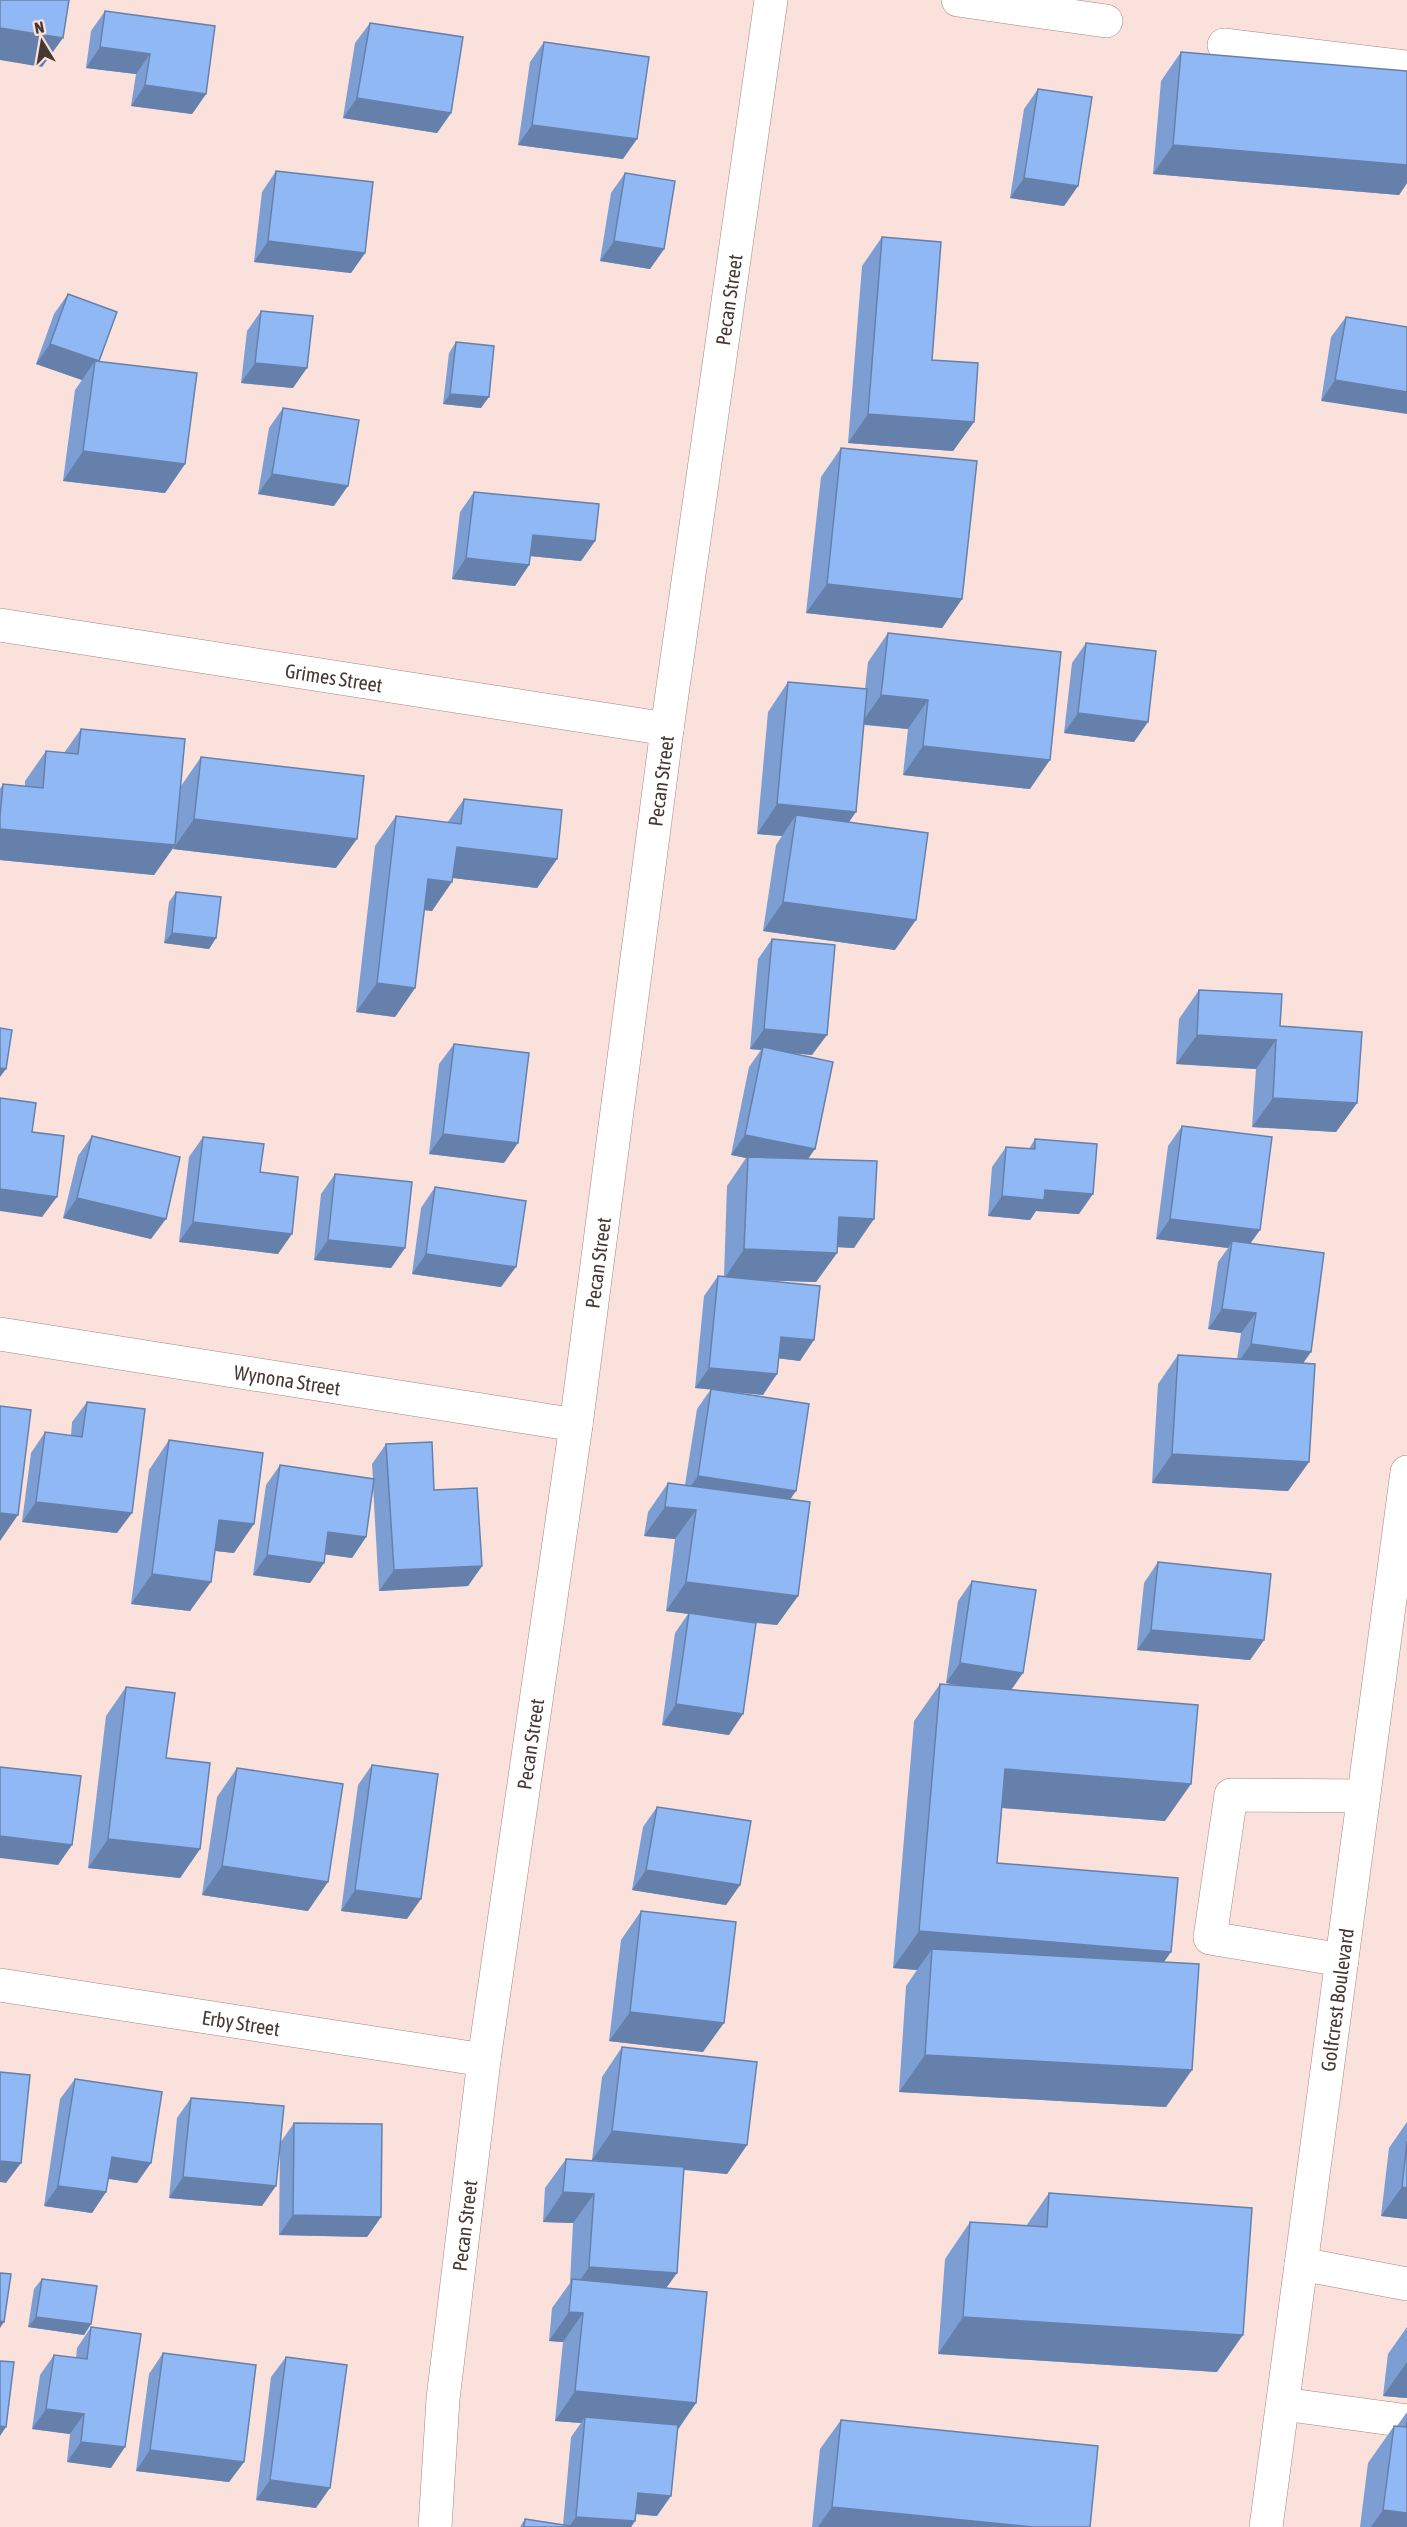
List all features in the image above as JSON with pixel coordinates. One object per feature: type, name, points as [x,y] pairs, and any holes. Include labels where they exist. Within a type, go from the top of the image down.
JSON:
[{"type":"street","name":"Pecan Street","points":[[435,2527],[442,2399],[484,2060],[576,1425],[667,729],[771,0]]},
{"type":"street","points":[[958,0],[1106,21]]},
{"type":"street","points":[[1224,45],[1407,66]]},
{"type":"street","name":"Grimes Street","points":[[0,625],[667,729]]},
{"type":"street","name":"Wynona Street","points":[[0,1334],[576,1425]]},
{"type":"street","name":"Golfcrest Boulevard","points":[[1266,2527],[1407,1472]]},
{"type":"street","points":[[1342,1960],[1210,1938],[1231,1795],[1364,1796]]},
{"type":"street","name":"Erby Street","points":[[0,1985],[484,2060]]},
{"type":"street","points":[[1301,2264],[1407,2284]]},
{"type":"street","points":[[1283,2404],[1407,2421]]},
{"type":"building","points":[[0,0],[69,0],[63,38],[0,28]]},
{"type":"building","points":[[105,11],[215,26],[206,94],[145,85],[150,54],[100,47]]},
{"type":"building","points":[[370,23],[463,37],[451,113],[357,98]]},
{"type":"building","points":[[544,42],[649,57],[637,139],[532,125]]},
{"type":"building","points":[[1181,52],[1407,71],[1407,165],[1173,145]]},
{"type":"building","points":[[1038,89],[1092,97],[1078,186],[1024,178]]},
{"type":"building","points":[[276,171],[373,182],[365,253],[268,241]]},
{"type":"building","points":[[625,173],[675,181],[664,249],[614,241]]},
{"type":"building","points":[[882,237],[941,242],[932,360],[978,363],[974,422],[868,414]]},
{"type":"building","points":[[68,294],[117,312],[99,361],[50,344]]},
{"type":"building","points":[[261,311],[313,316],[307,368],[255,363]]},
{"type":"building","points":[[1346,317],[1407,327],[1407,392],[1335,380]]},
{"type":"building","points":[[456,342],[494,346],[489,397],[450,394]]},
{"type":"building","points":[[95,361],[197,373],[185,464],[83,451]]},
{"type":"building","points":[[283,408],[359,420],[348,486],[272,474]]},
{"type":"building","points":[[841,448],[977,461],[962,599],[827,584]]},
{"type":"building","points":[[474,492],[599,504],[595,541],[533,535],[529,565],[466,558]]},
{"type":"building","points":[[888,633],[1061,652],[1050,760],[923,746],[928,700],[881,695]]},
{"type":"building","points":[[1086,643],[1156,651],[1148,722],[1078,713]]},
{"type":"building","points":[[788,682],[867,689],[856,812],[777,804]]},
{"type":"building","points":[[81,729],[185,739],[175,845],[0,829],[3,784],[43,788],[46,751],[78,754]]},
{"type":"building","points":[[201,757],[364,776],[357,839],[194,819]]},
{"type":"building","points":[[464,799],[562,810],[557,859],[457,847],[452,882],[428,879],[415,988],[377,983],[396,816],[461,824]]},
{"type":"building","points":[[796,815],[928,833],[916,920],[783,902]]},
{"type":"building","points":[[176,892],[221,897],[216,938],[172,933]]},
{"type":"building","points":[[772,939],[835,945],[827,1035],[764,1029]]},
{"type":"building","points":[[1199,990],[1282,994],[1280,1026],[1362,1032],[1357,1103],[1273,1098],[1276,1040],[1197,1035]]},
{"type":"building","points":[[0,1028],[12,1030],[6,1069],[0,1068]]},
{"type":"building","points":[[454,1044],[529,1053],[518,1143],[443,1134]]},
{"type":"building","points":[[763,1047],[833,1062],[815,1149],[745,1135]]},
{"type":"building","points":[[0,1098],[36,1103],[32,1132],[64,1136],[57,1197],[0,1189]]},
{"type":"building","points":[[1182,1126],[1272,1137],[1260,1230],[1170,1219]]},
{"type":"building","points":[[92,1136],[180,1157],[166,1219],[77,1198]]},
{"type":"building","points":[[203,1137],[264,1144],[260,1172],[298,1177],[292,1234],[193,1222]]},
{"type":"building","points":[[1035,1139],[1097,1144],[1093,1194],[1045,1190],[1044,1200],[1002,1196],[1006,1147],[1035,1149]]},
{"type":"building","points":[[748,1157],[877,1161],[874,1219],[839,1217],[837,1253],[744,1249]]},
{"type":"building","points":[[335,1174],[412,1182],[405,1248],[328,1240]]},
{"type":"building","points":[[435,1187],[526,1201],[516,1267],[426,1254]]},
{"type":"building","points":[[1232,1241],[1324,1253],[1311,1352],[1251,1344],[1256,1313],[1222,1309]]},
{"type":"building","points":[[718,1276],[820,1286],[814,1340],[781,1337],[777,1374],[709,1368]]},
{"type":"building","points":[[1178,1355],[1315,1364],[1309,1462],[1172,1454]]},
{"type":"building","points":[[711,1389],[809,1404],[796,1491],[698,1476]]},
{"type":"building","points":[[87,1402],[145,1409],[132,1513],[36,1502],[45,1432],[82,1437]]},
{"type":"building","points":[[0,1406],[31,1410],[18,1515],[0,1513]]},
{"type":"building","points":[[169,1440],[263,1453],[254,1524],[219,1520],[211,1582],[152,1574]]},
{"type":"building","points":[[432,1442],[434,1490],[477,1488],[482,1566],[394,1570],[386,1444]]},
{"type":"building","points":[[280,1465],[374,1479],[366,1537],[328,1532],[324,1563],[267,1555]]},
{"type":"building","points":[[668,1483],[810,1502],[798,1596],[686,1582],[696,1510],[665,1507]]},
{"type":"building","points":[[1158,1562],[1271,1574],[1264,1640],[1151,1630]]},
{"type":"building","points":[[972,1581],[1036,1590],[1023,1673],[960,1663]]},
{"type":"building","points":[[689,1613],[756,1623],[743,1714],[676,1704]]},
{"type":"building","points":[[940,1684],[1198,1705],[1191,1784],[1005,1769],[997,1863],[1178,1878],[1171,1952],[919,1931]]},
{"type":"building","points":[[126,1687],[175,1693],[166,1758],[210,1763],[200,1849],[108,1839]]},
{"type":"building","points":[[372,1765],[438,1774],[421,1899],[355,1890]]},
{"type":"building","points":[[0,1767],[81,1776],[72,1845],[0,1836]]},
{"type":"building","points":[[237,1768],[343,1784],[328,1882],[222,1866]]},
{"type":"building","points":[[657,1807],[751,1821],[740,1885],[646,1870]]},
{"type":"building","points":[[641,1911],[736,1922],[724,2023],[630,2012]]},
{"type":"building","points":[[932,1949],[1199,1964],[1192,2070],[925,2055]]},
{"type":"building","points":[[622,2047],[757,2062],[747,2145],[612,2131]]},
{"type":"building","points":[[0,2072],[30,2075],[21,2163],[0,2161]]},
{"type":"building","points":[[75,2079],[162,2092],[151,2163],[112,2157],[106,2192],[58,2186]]},
{"type":"building","points":[[191,2098],[284,2106],[276,2186],[183,2177]]},
{"type":"building","points":[[294,2123],[382,2124],[381,2217],[293,2215]]},
{"type":"building","points":[[1407,2141],[1407,2188],[1402,2187]]},
{"type":"building","points":[[566,2159],[684,2167],[677,2273],[589,2267],[594,2194],[563,2192]]},
{"type":"building","points":[[1049,2193],[1252,2208],[1243,2335],[963,2317],[970,2222],[1047,2227]]},
{"type":"building","points":[[0,2273],[11,2274],[4,2322],[0,2321]]},
{"type":"building","points":[[42,2279],[97,2286],[91,2324],[36,2317]]},
{"type":"building","points":[[572,2279],[707,2292],[696,2403],[575,2391],[583,2313],[569,2312]]},
{"type":"building","points":[[91,2327],[141,2334],[125,2447],[81,2442],[84,2414],[46,2409],[54,2355],[87,2359]]},
{"type":"building","points":[[163,2353],[256,2365],[244,2462],[150,2450]]},
{"type":"building","points":[[286,2357],[347,2365],[330,2488],[270,2480]]},
{"type":"building","points":[[0,2361],[14,2362],[6,2427],[0,2426]]},
{"type":"building","points":[[585,2417],[678,2425],[671,2496],[638,2493],[635,2521],[576,2517]]},
{"type":"building","points":[[841,2420],[1098,2446],[1090,2527],[1033,2527],[832,2507]]},
{"type":"building","points":[[1407,2421],[1407,2513],[1383,2510],[1394,2426],[1406,2427]]},
{"type":"building","points":[[525,2519],[577,2527],[524,2527]]}]
